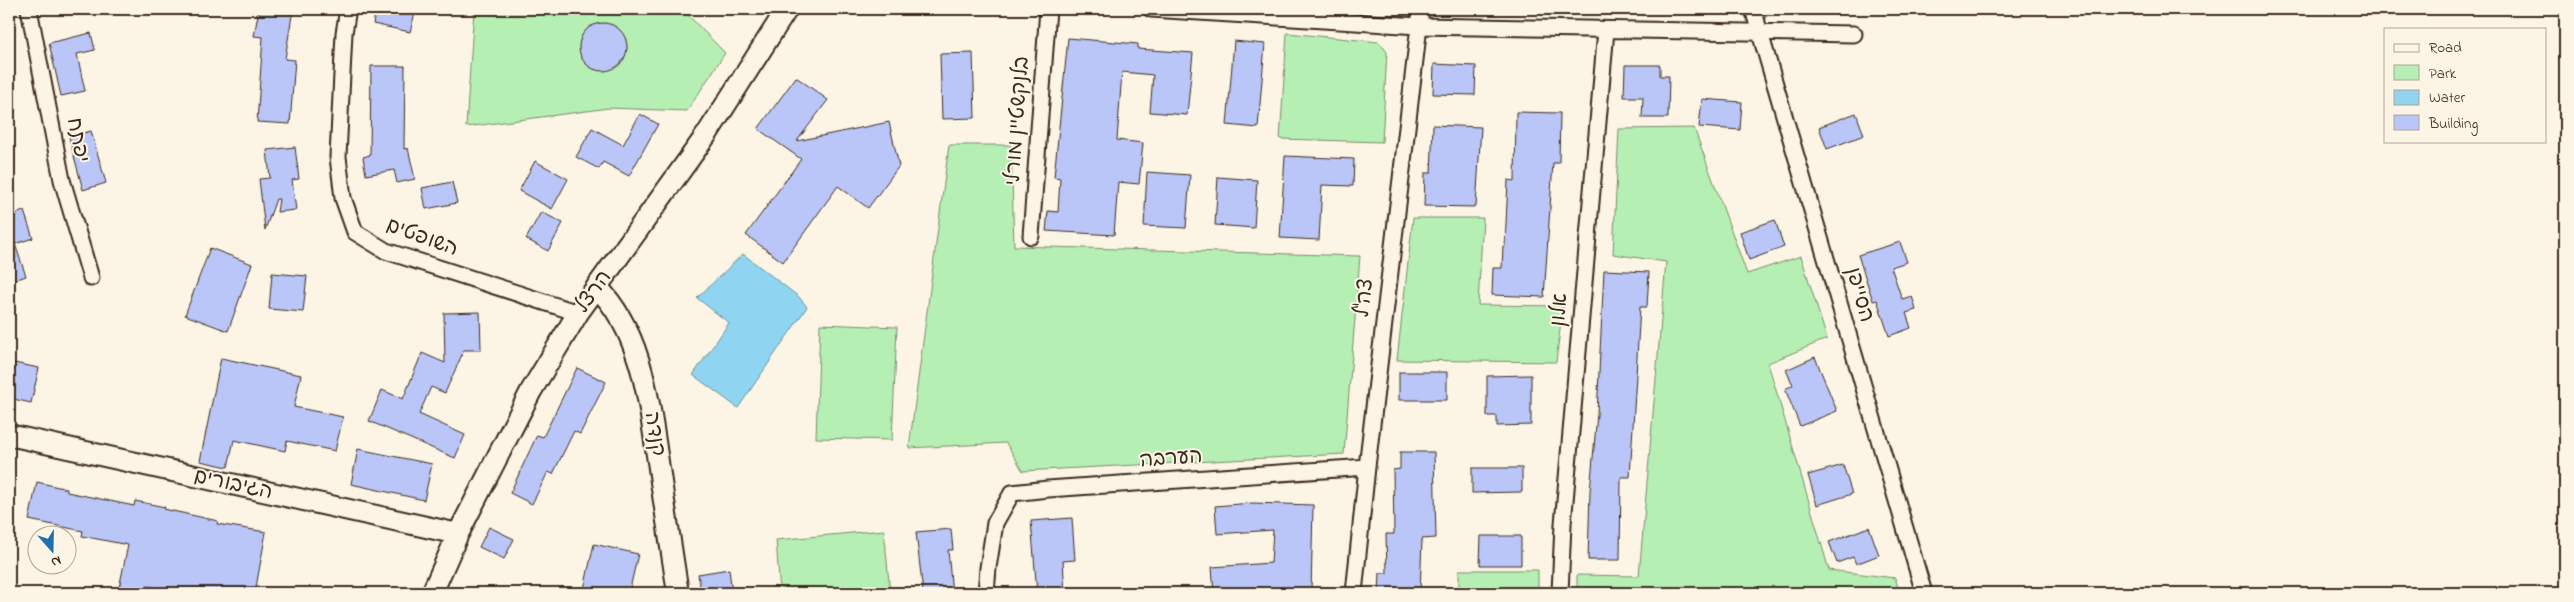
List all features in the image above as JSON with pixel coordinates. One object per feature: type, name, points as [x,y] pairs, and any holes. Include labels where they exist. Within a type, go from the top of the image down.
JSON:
[{"type":"street","name":"יפתח","points":[[29,9],[62,180],[91,278]]},
{"type":"street","name":"השופטים","points":[[348,9],[344,33],[338,157],[343,198],[355,232],[386,251],[578,312]]},
{"type":"street","name":"הרצל","points":[[432,593],[458,534],[531,391],[578,312],[707,134],[787,9]]},
{"type":"street","name":"בלנקשטיין מורלי","points":[[1031,236],[1048,9]]},
{"type":"street","points":[[1151,9],[1418,26],[1761,34],[1854,34]]},
{"type":"street","name":"צה\"ל","points":[[1354,593],[1421,9]]},
{"type":"street","name":"הסייפן","points":[[1753,9],[1924,593]]},
{"type":"street","name":"אלון","points":[[1560,593],[1565,504],[1606,30]]},
{"type":"street","name":"קנדה","points":[[597,288],[612,303],[631,338],[647,390],[678,593]]},
{"type":"street","name":"הגיבורים","points":[[9,435],[458,534]]},
{"type":"street","name":"הערבה","points":[[986,593],[995,523],[1012,493],[1367,467]]},
{"type":"green space","points":[[474,9],[682,9],[725,53],[687,111],[609,108],[466,127]]},
{"type":"green space","points":[[1287,33],[1379,42],[1387,52],[1382,142],[1280,139]]},
{"type":"green space","points":[[1694,128],[1747,274],[1801,256],[1827,339],[1768,363],[1829,570],[1895,578],[1900,593],[1577,593],[1577,575],[1639,576],[1666,262],[1613,254],[1619,129]]},
{"type":"green space","points":[[949,145],[1011,145],[1014,246],[1360,256],[1344,454],[1023,471],[1006,443],[909,448]]},
{"type":"green space","points":[[1413,218],[1483,218],[1478,305],[1563,306],[1556,362],[1397,360]]},
{"type":"green space","points":[[820,324],[897,327],[892,440],[816,438]]},
{"type":"green space","points":[[884,530],[890,593],[780,593],[776,540]]},
{"type":"green space","points":[[1459,570],[1538,570],[1538,593],[1459,593]]},
{"type":"water","points":[[743,254],[799,297],[807,307],[738,408],[693,375],[729,323],[697,298]]},
{"type":"building","points":[[259,9],[293,9],[285,59],[295,60],[290,124],[257,122],[263,37],[254,36]]},
{"type":"building","points":[[376,9],[416,9],[410,32],[373,24]]},
{"type":"building","points":[[603,23],[612,25],[620,30],[625,38],[627,47],[625,56],[620,64],[612,69],[603,71],[594,69],[586,64],[581,56],[579,47],[581,38],[586,30],[594,25]]},
{"type":"building","points":[[91,33],[95,50],[77,54],[85,91],[61,96],[49,43]]},
{"type":"building","points":[[1068,38],[1138,44],[1138,49],[1193,53],[1187,115],[1150,112],[1153,75],[1122,72],[1117,140],[1143,143],[1139,184],[1118,182],[1114,235],[1046,231],[1048,211],[1058,212],[1060,178],[1054,177]]},
{"type":"building","points":[[1234,41],[1265,44],[1258,128],[1227,125]]},
{"type":"building","points":[[973,53],[975,118],[942,119],[940,54]]},
{"type":"building","points":[[1434,64],[1476,66],[1475,95],[1433,94]]},
{"type":"building","points":[[1625,65],[1660,65],[1660,76],[1669,76],[1668,118],[1642,118],[1643,97],[1624,97]]},
{"type":"building","points":[[371,66],[405,66],[404,149],[408,148],[415,179],[397,183],[394,170],[366,175],[363,157],[370,155]]},
{"type":"building","points":[[796,77],[828,100],[797,141],[889,122],[899,166],[868,208],[838,186],[783,262],[746,235],[801,159],[758,129]]},
{"type":"building","points":[[1702,99],[1742,102],[1740,130],[1699,127]]},
{"type":"building","points":[[1516,112],[1560,113],[1559,163],[1553,163],[1544,297],[1492,295],[1493,268],[1502,268],[1508,180],[1515,181]]},
{"type":"building","points":[[1856,113],[1864,135],[1827,149],[1819,127]]},
{"type":"building","points":[[640,114],[658,124],[629,176],[603,162],[599,169],[576,157],[592,128],[623,145]]},
{"type":"building","points":[[1433,125],[1481,127],[1476,207],[1424,206],[1425,173],[1431,173]]},
{"type":"building","points":[[91,131],[106,183],[83,190],[69,137]]},
{"type":"building","points":[[295,147],[299,179],[292,180],[296,210],[277,212],[279,199],[276,199],[265,230],[259,179],[270,178],[267,150]]},
{"type":"building","points":[[1285,156],[1354,159],[1353,186],[1322,185],[1319,240],[1280,238]]},
{"type":"building","points":[[535,161],[568,179],[552,209],[519,191]]},
{"type":"building","points":[[1147,172],[1190,175],[1186,228],[1144,226]]},
{"type":"building","points":[[1218,177],[1257,180],[1254,228],[1215,225]]},
{"type":"building","points":[[452,182],[457,203],[426,209],[422,188]]},
{"type":"building","points":[[24,211],[33,238],[15,244],[26,276],[9,282],[9,216]]},
{"type":"building","points":[[541,212],[563,223],[548,251],[526,239]]},
{"type":"building","points":[[1775,220],[1784,247],[1749,260],[1740,232]]},
{"type":"building","points":[[1900,242],[1907,262],[1891,267],[1902,299],[1912,296],[1916,310],[1906,313],[1911,328],[1889,336],[1877,300],[1873,301],[1858,255]]},
{"type":"building","points":[[210,248],[252,264],[228,331],[185,315]]},
{"type":"building","points":[[1604,270],[1649,272],[1647,307],[1640,307],[1630,477],[1621,477],[1620,560],[1588,560],[1590,491],[1597,414]]},
{"type":"building","points":[[272,273],[307,276],[303,312],[269,309]]},
{"type":"building","points":[[480,312],[481,350],[464,350],[445,393],[431,387],[419,414],[465,435],[455,458],[369,421],[382,390],[403,399],[422,353],[445,363],[444,313]]},
{"type":"building","points":[[1815,357],[1837,411],[1800,426],[1785,389],[1793,385],[1786,370]]},
{"type":"building","points":[[221,358],[301,375],[294,407],[343,417],[335,451],[287,441],[285,451],[234,440],[228,467],[200,461]]},
{"type":"building","points":[[9,362],[39,368],[31,403],[9,398]]},
{"type":"building","points":[[577,368],[606,382],[580,434],[574,431],[553,474],[548,472],[532,504],[510,493],[537,435],[543,437]]},
{"type":"building","points":[[1399,372],[1447,372],[1447,400],[1399,400]]},
{"type":"building","points":[[1531,375],[1531,425],[1497,426],[1497,416],[1487,416],[1487,376]]},
{"type":"building","points":[[358,449],[432,464],[424,500],[351,484]]},
{"type":"building","points":[[1400,452],[1434,452],[1436,538],[1422,539],[1420,593],[1379,593],[1380,573],[1387,573],[1386,534],[1394,534],[1393,470],[1400,469]]},
{"type":"building","points":[[1843,465],[1852,494],[1817,505],[1808,475]]},
{"type":"building","points":[[1472,468],[1522,468],[1522,492],[1472,493]]},
{"type":"building","points":[[37,482],[67,489],[67,492],[134,506],[135,501],[165,507],[164,509],[218,521],[217,524],[266,532],[255,593],[183,593],[148,586],[147,593],[118,593],[128,545],[82,536],[83,531],[78,530],[78,524],[49,524],[29,520]]},
{"type":"building","points":[[1252,503],[1313,505],[1311,593],[1214,593],[1212,567],[1271,563],[1273,530],[1217,534],[1215,506]]},
{"type":"building","points":[[1072,518],[1075,560],[1063,561],[1065,593],[1037,593],[1031,521]]},
{"type":"building","points":[[489,527],[514,539],[504,559],[479,547]]},
{"type":"building","points":[[1869,527],[1879,555],[1856,564],[1853,557],[1837,563],[1829,542]]},
{"type":"building","points":[[951,529],[953,550],[948,550],[952,593],[923,593],[916,532]]},
{"type":"building","points":[[1481,536],[1521,536],[1521,565],[1480,565]]},
{"type":"building","points":[[594,544],[638,554],[629,593],[583,593]]},
{"type":"building","points":[[729,569],[732,593],[701,593],[698,574]]}]
